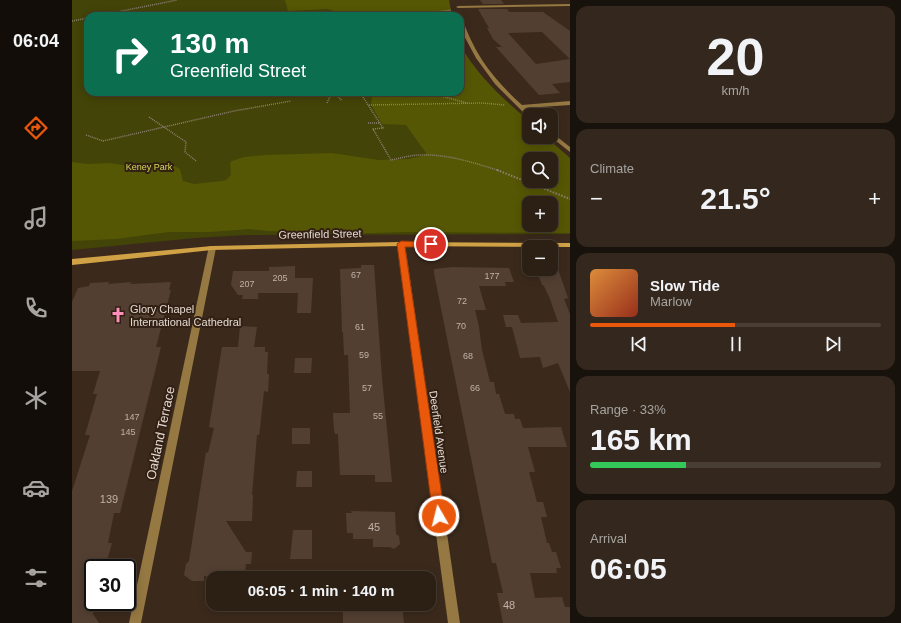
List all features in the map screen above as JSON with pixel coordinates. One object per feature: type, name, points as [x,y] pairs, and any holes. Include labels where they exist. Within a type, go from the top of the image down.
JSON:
[{"type":"street","points":[[456,0],[459,12]]},
{"type":"street","points":[[458,8],[570,5]]},
{"type":"street","points":[[464,32],[477,59],[520,106],[570,103]]},
{"type":"street","points":[[558,140],[570,150]]},
{"type":"street","name":"Greenfield Street","points":[[72,262],[212,248],[401,244],[570,245]]},
{"type":"street","name":"Deerfield Avenue","points":[[401,244],[454,623]]},
{"type":"street","name":"Oakland Terrace","points":[[135,623],[212,248]]},
{"type":"path","points":[[117,12],[177,0]]},
{"type":"path","points":[[430,12],[458,8]]},
{"type":"path","points":[[72,21],[84,19]]},
{"type":"path","points":[[327,103],[329,96]]},
{"type":"path","points":[[338,96],[342,101]]},
{"type":"path","points":[[441,96],[470,104]]},
{"type":"path","points":[[363,97],[383,128],[373,130],[390,160],[426,154],[479,164],[528,181],[570,199]]},
{"type":"path","points":[[86,135],[103,141],[234,111],[291,101]]},
{"type":"path","points":[[370,106],[470,104],[520,106]]},
{"type":"path","points":[[150,117],[186,142],[185,152],[196,161]]},
{"type":"path","points":[[368,123],[380,123]]},
{"type":"green space","name":"Keney Park","points":[[72,0],[448,0],[450,12],[84,12],[84,96],[464,96],[464,87],[476,73],[522,129],[522,144],[540,144],[553,152],[522,152],[522,188],[558,188],[558,155],[570,163],[570,234],[247,235],[195,238],[72,250]]},
{"type":"green space","points":[[285,0],[449,0],[451,12],[335,12],[328,9],[288,11]]},
{"type":"green space","points":[[464,51],[491,86],[522,115],[522,144],[554,144],[570,158],[570,233],[408,232],[337,234],[250,229],[210,232],[169,232],[116,239],[72,241],[72,162],[88,164],[109,163],[136,167],[174,166],[180,169],[183,181],[194,184],[226,180],[231,175],[230,163],[244,157],[332,153],[379,160],[409,159],[425,155],[426,153],[406,125],[382,124],[371,105],[372,96],[464,96]]},
{"type":"building","points":[[480,0],[501,0],[504,4],[483,4]]},
{"type":"building","points":[[478,9],[507,9],[509,12],[543,12],[570,31],[570,59],[570,82],[552,84],[560,93],[539,95],[496,47],[502,47],[493,39],[487,28],[489,28]],"holes":[[[542,32],[570,59],[536,64],[508,33]]]},
{"type":"building","points":[[361,265],[374,265],[382,378],[392,482],[375,482],[375,475],[340,475],[338,434],[335,434],[334,430],[333,413],[350,413],[348,355],[344,355],[342,332],[340,269],[361,268]]},
{"type":"building","points":[[295,266],[295,278],[313,278],[311,313],[297,313],[298,293],[258,293],[258,299],[242,299],[243,295],[238,295],[231,285],[233,271],[269,271],[269,267]]},
{"type":"building","points":[[452,267],[509,268],[514,282],[505,282],[506,286],[479,286],[486,310],[475,310],[482,350],[490,382],[494,382],[496,394],[499,394],[505,414],[514,414],[515,419],[520,419],[523,428],[561,427],[567,447],[528,447],[535,472],[529,472],[537,502],[543,502],[547,517],[541,517],[547,543],[549,543],[552,552],[556,552],[561,568],[556,568],[557,573],[530,573],[535,598],[562,597],[565,607],[570,607],[570,623],[503,623],[497,593],[503,593],[496,563],[492,563],[434,273],[434,269]]},
{"type":"building","points":[[558,269],[568,298],[564,299],[570,314],[570,392],[558,363],[543,368],[540,357],[520,358],[512,327],[506,327],[503,315],[518,315],[521,323],[558,322],[550,299],[544,286],[542,285],[539,276],[558,276]]},
{"type":"building","points":[[109,282],[108,284],[132,282],[130,284],[171,282],[169,290],[171,290],[156,347],[161,347],[120,513],[114,513],[108,543],[112,543],[108,559],[84,559],[84,611],[94,611],[93,614],[99,623],[72,623],[72,491],[90,435],[85,435],[97,394],[93,394],[100,371],[72,371],[72,302],[78,288],[89,286],[90,283]]},
{"type":"building","points":[[240,326],[257,327],[254,347],[265,347],[265,352],[268,352],[268,392],[264,391],[259,435],[257,435],[252,495],[252,521],[226,521],[246,552],[252,552],[251,564],[246,564],[245,571],[206,571],[204,581],[192,581],[184,575],[186,564],[189,561],[206,452],[208,453],[214,428],[209,427],[222,347],[238,347]]},
{"type":"building","points":[[295,358],[312,358],[311,373],[294,373]]},
{"type":"building","points":[[292,428],[310,428],[310,444],[292,444]]},
{"type":"building","points":[[297,471],[312,471],[312,487],[296,487]]},
{"type":"building","points":[[351,511],[395,512],[396,534],[399,536],[400,544],[394,549],[390,547],[373,547],[373,539],[353,539],[353,533],[347,533],[346,513],[352,513]]},
{"type":"building","points":[[293,530],[312,530],[312,559],[290,559]]},
{"type":"building","points":[[343,611],[403,611],[404,623],[343,623]]},
{"type":"place","name":"Glory Chapel International Cathedral","points":[[118,315]]},
{"type":"route","points":[[431,244],[401,244],[439,516]]}]
